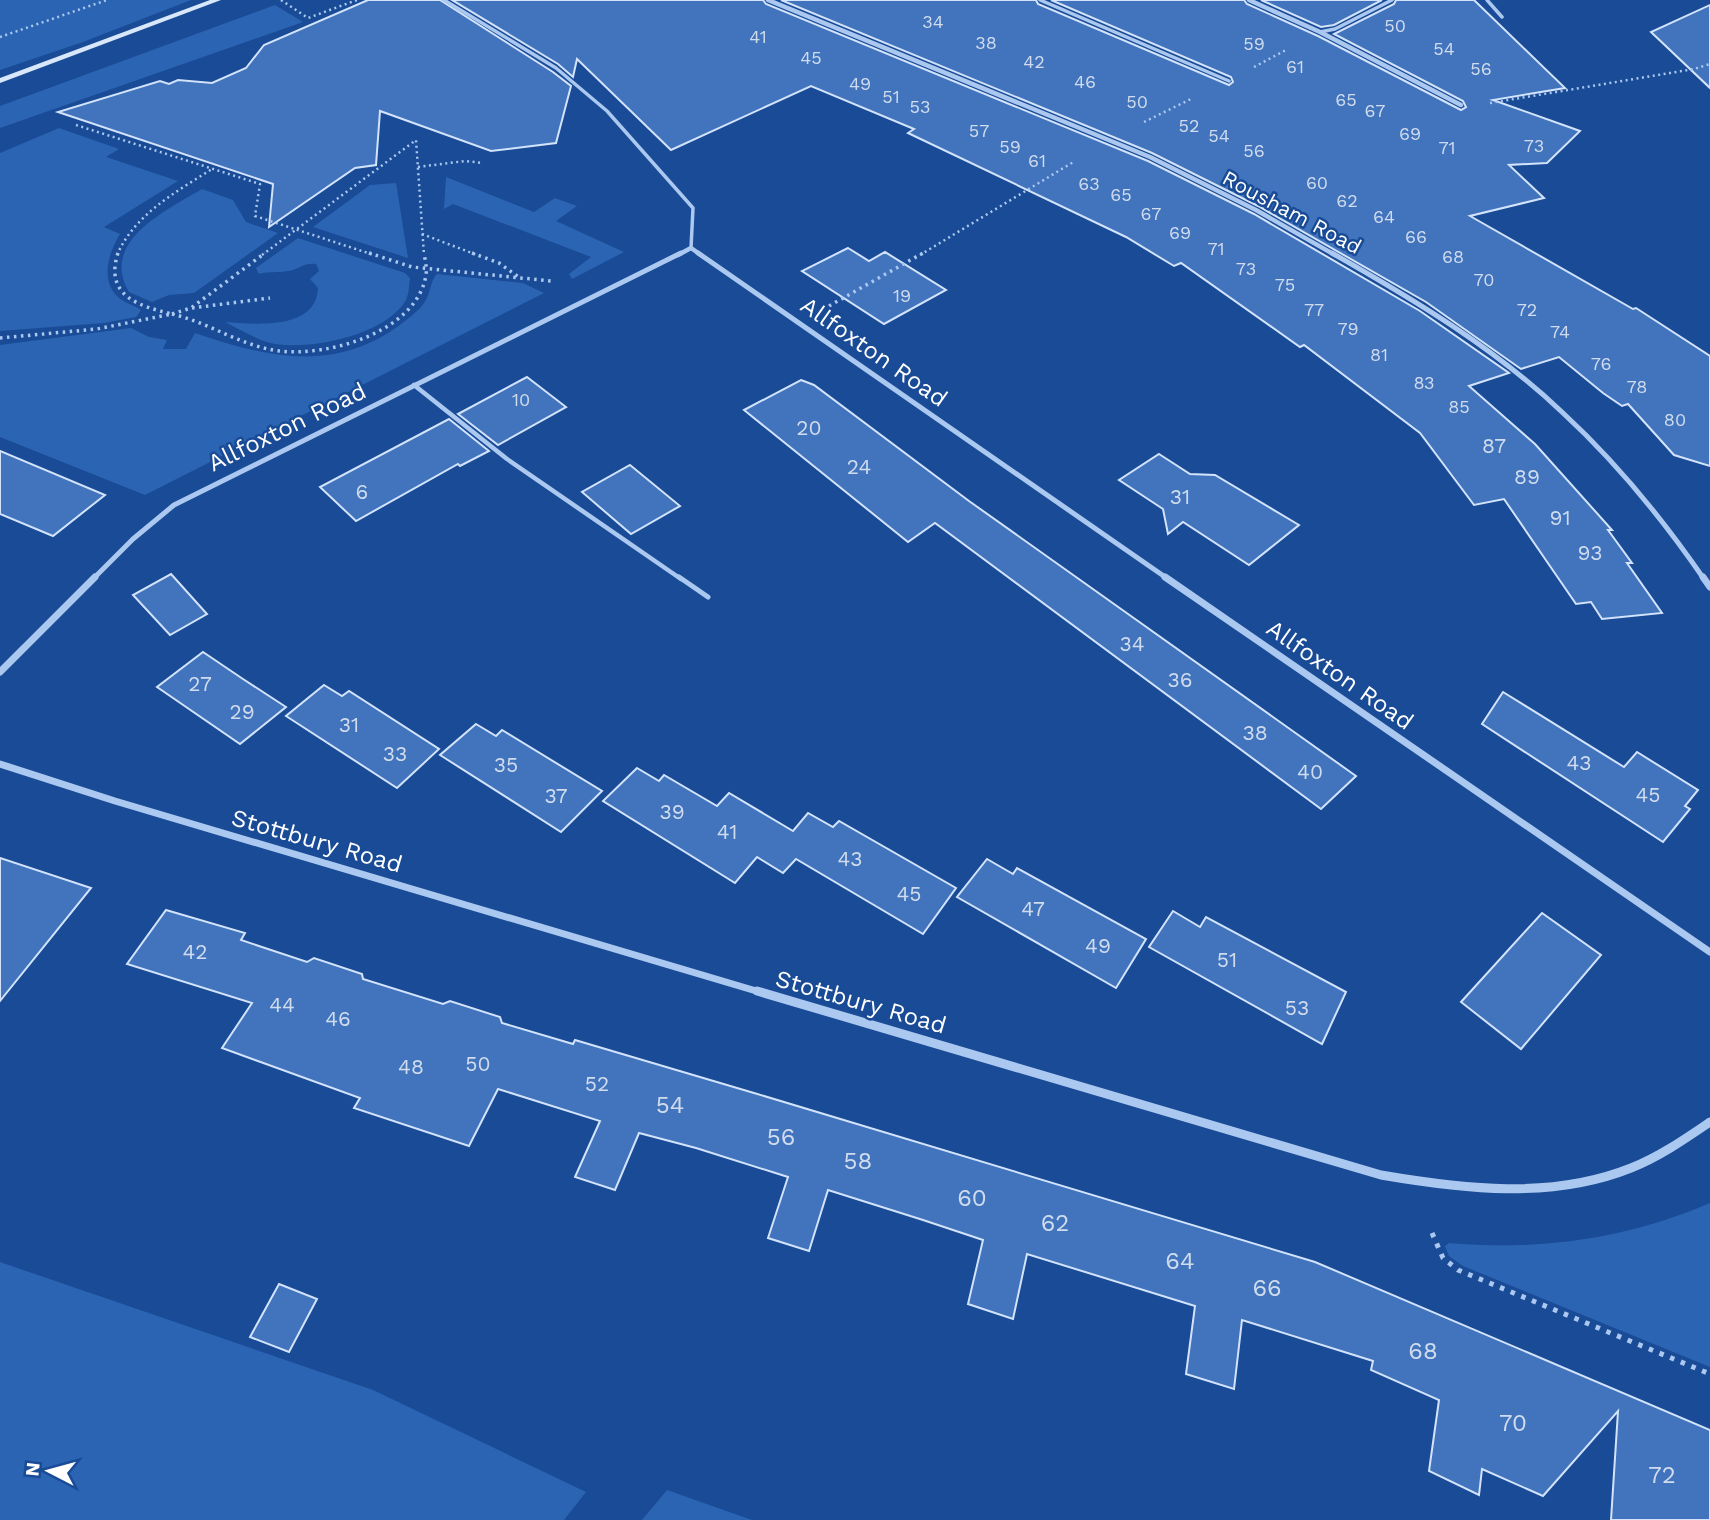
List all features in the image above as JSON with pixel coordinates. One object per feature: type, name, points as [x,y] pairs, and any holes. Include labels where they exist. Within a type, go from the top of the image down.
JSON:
[{"type":"main road","points":[[0,81],[217,0]]},
{"type":"street","name":"Rousham Road","points":[[768,0],[1150,157],[1256,210],[1417,301],[1503,362],[1564,413],[1665,523],[1710,587]]},
{"type":"street","points":[[1249,0],[1320,32],[1461,105]]},
{"type":"street","name":"Allfoxton Road","points":[[0,672],[162,513],[691,248],[1710,952]]},
{"type":"street","name":"Stottbury Road","points":[[0,764],[139,808],[1381,1175],[1439,1186],[1488,1189],[1534,1188],[1590,1180],[1629,1169],[1672,1147],[1710,1122]]},
{"type":"lane","points":[[444,0],[556,68],[607,111],[693,208],[691,248]]},
{"type":"lane","points":[[1040,0],[1229,80]]},
{"type":"lane","points":[[1320,32],[1335,29],[1392,0]]},
{"type":"lane","points":[[1487,0],[1502,17]]},
{"type":"lane","points":[[414,385],[507,458],[708,597]]},
{"type":"path","points":[[0,37],[107,0]]},
{"type":"path","points":[[281,0],[308,18],[357,0]]},
{"type":"path","points":[[1144,122],[1320,32]]},
{"type":"path","points":[[1485,104],[1694,69],[1710,64]]},
{"type":"path","points":[[76,125],[260,184],[255,216],[425,268],[551,281]]},
{"type":"path","points":[[191,308],[416,140],[425,268],[421,293],[397,320],[376,333],[336,348],[312,352],[277,351],[255,346],[201,321],[131,300],[125,295],[115,276],[117,255],[128,232],[145,215],[212,169]]},
{"type":"path","points":[[828,306],[926,251],[1083,156]]},
{"type":"path","points":[[418,167],[465,161],[483,163]]},
{"type":"path","points":[[422,234],[499,263],[521,278]]},
{"type":"path","points":[[0,338],[72,331],[173,314],[191,308],[270,298]]},
{"type":"path","points":[[1432,1233],[1443,1258],[1458,1269],[1710,1374]]},
{"type":"shaded area","points":[[0,0],[191,0],[83,42],[0,70]]},
{"type":"shaded area","points":[[275,5],[303,22],[0,128],[0,106]]},
{"type":"shaded area","points":[[59,128],[119,149],[106,157],[178,181],[104,227],[120,234],[108,265],[112,289],[120,298],[141,310],[136,317],[104,323],[0,331],[0,153]]},
{"type":"shaded area","points":[[446,177],[534,212],[555,198],[577,206],[556,221],[624,252],[572,279],[569,274],[591,257],[453,204],[444,209]]},
{"type":"shaded area","points":[[396,183],[408,258],[313,227],[370,185]]},
{"type":"shaded area","points":[[202,189],[233,200],[246,222],[278,233],[194,293],[169,295],[152,302],[129,292],[122,274],[123,257],[130,243],[141,229],[156,217]]},
{"type":"shaded area","points":[[298,238],[405,273],[410,278],[406,300],[396,312],[366,331],[308,345],[269,343],[225,322],[282,322],[307,312],[315,302],[318,288],[310,279],[319,271],[316,264],[284,272],[259,274],[256,268]]},
{"type":"shaded area","points":[[437,274],[523,283],[544,293],[145,495],[0,437],[0,345],[131,328],[149,337],[167,340],[163,349],[186,349],[195,333],[225,343],[283,355],[338,353],[365,345],[391,331],[418,310],[426,300]]},
{"type":"shaded area","points":[[1710,1203],[1710,1367],[1463,1266],[1449,1256],[1445,1246],[1449,1243],[1516,1245],[1582,1240],[1647,1226]]},
{"type":"shaded area","points":[[0,1262],[373,1390],[586,1492],[564,1520],[0,1520]]},
{"type":"shaded area","points":[[667,1490],[752,1520],[642,1520]]},
{"type":"building","points":[[368,0],[440,0],[553,72],[571,86],[556,143],[491,151],[380,111],[376,165],[355,168],[269,227],[273,184],[58,112],[160,81],[169,84],[178,80],[212,83],[246,68],[264,45]]},
{"type":"building","points":[[452,0],[763,0],[766,4],[1148,161],[1254,214],[1420,311],[1509,373],[1469,386],[1535,444],[1612,530],[1608,530],[1632,563],[1627,563],[1662,613],[1602,619],[1591,602],[1576,604],[1504,499],[1474,505],[1420,433],[1304,345],[1300,347],[1181,263],[1174,266],[1126,237],[908,133],[914,129],[811,86],[671,150],[577,59],[573,77],[558,64]]},
{"type":"building","points":[[781,0],[1036,0],[1038,4],[1229,85],[1233,82],[1231,77],[1051,0],[1244,0],[1247,4],[1318,36],[1461,110],[1466,107],[1463,101],[1334,34],[1394,4],[1396,0],[1474,0],[1565,88],[1493,100],[1580,131],[1547,163],[1509,165],[1544,198],[1470,216],[1633,309],[1636,308],[1710,356],[1710,466],[1674,455],[1628,404],[1622,406],[1559,357],[1521,369],[1426,302],[1258,206],[1152,153]]},
{"type":"building","points":[[1261,0],[1382,0],[1334,25],[1321,27]]},
{"type":"building","points":[[1710,5],[1710,88],[1651,32]]},
{"type":"building","points":[[848,248],[869,261],[885,252],[946,290],[884,324],[802,271]]},
{"type":"building","points":[[527,377],[566,407],[498,445],[458,414]]},
{"type":"building","points":[[801,380],[814,385],[969,501],[1356,776],[1321,809],[935,523],[908,542],[744,410]]},
{"type":"building","points":[[449,419],[489,451],[460,466],[458,464],[356,521],[320,487]]},
{"type":"building","points":[[0,451],[105,495],[53,536],[0,514]]},
{"type":"building","points":[[1159,454],[1190,474],[1215,475],[1299,525],[1249,565],[1183,522],[1168,534],[1163,509],[1119,480]]},
{"type":"building","points":[[630,465],[680,506],[631,534],[582,492]]},
{"type":"building","points":[[171,574],[207,614],[170,635],[133,595]]},
{"type":"building","points":[[203,652],[286,707],[240,744],[157,687]]},
{"type":"building","points":[[324,685],[342,696],[349,691],[439,749],[397,788],[286,716]]},
{"type":"building","points":[[1503,692],[1624,767],[1637,752],[1698,790],[1685,806],[1690,809],[1663,842],[1482,724]]},
{"type":"building","points":[[476,724],[496,736],[502,730],[602,791],[561,832],[440,755]]},
{"type":"building","points":[[637,768],[659,781],[664,775],[717,806],[729,793],[793,831],[808,813],[833,827],[839,821],[956,888],[923,934],[796,859],[783,873],[757,857],[735,883],[603,801]]},
{"type":"building","points":[[0,858],[91,888],[0,1001]]},
{"type":"building","points":[[987,859],[1013,874],[1017,868],[1146,939],[1116,988],[957,897]]},
{"type":"building","points":[[166,910],[245,933],[241,940],[307,962],[314,958],[362,974],[363,979],[443,1004],[450,1001],[500,1017],[502,1023],[573,1044],[575,1040],[1315,1262],[1710,1430],[1710,1520],[1611,1520],[1618,1411],[1543,1496],[1482,1469],[1479,1495],[1429,1471],[1439,1400],[1371,1370],[1373,1361],[1242,1320],[1234,1389],[1186,1374],[1195,1306],[1027,1254],[1013,1319],[968,1304],[983,1240],[923,1220],[828,1190],[809,1251],[768,1238],[788,1177],[696,1148],[639,1133],[615,1190],[575,1177],[600,1121],[498,1089],[469,1146],[354,1108],[360,1098],[222,1048],[252,1003],[127,964]]},
{"type":"building","points":[[1173,911],[1200,927],[1206,917],[1346,992],[1322,1044],[1149,947]]},
{"type":"building","points":[[1542,913],[1601,955],[1521,1049],[1461,1002]]},
{"type":"building","points":[[279,1284],[317,1299],[289,1352],[250,1337]]}]
